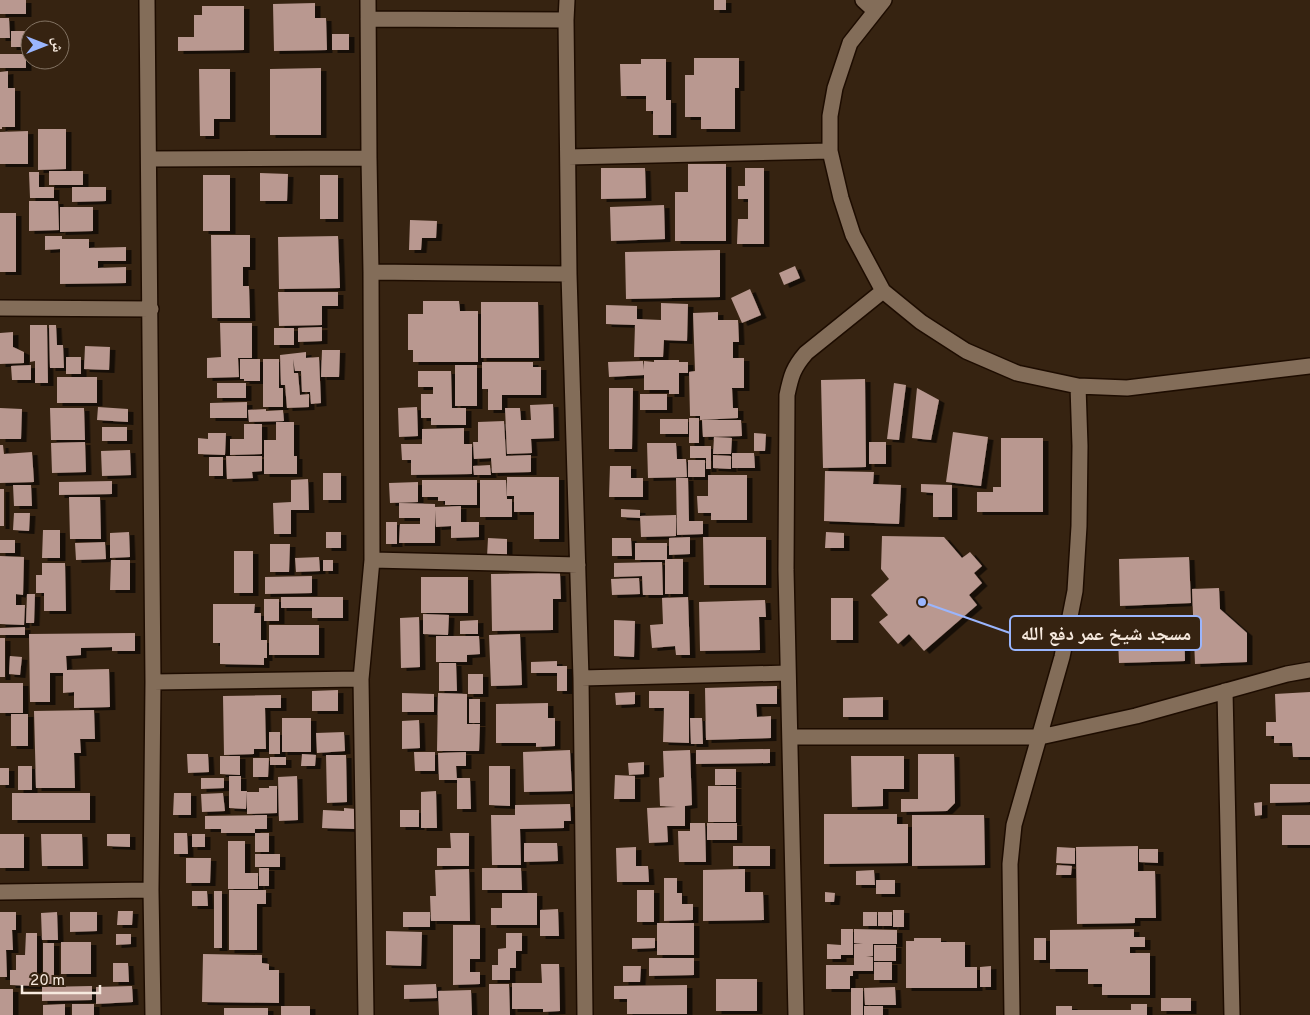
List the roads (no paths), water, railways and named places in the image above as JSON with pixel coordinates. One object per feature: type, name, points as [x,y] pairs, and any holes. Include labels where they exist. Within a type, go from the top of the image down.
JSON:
[{"type":"street","points":[[147,0],[153,682],[152,1015]]},
{"type":"street","points":[[366,1015],[361,679],[372,560],[368,0]]},
{"type":"street","points":[[567,0],[569,274],[581,678],[585,1015]]},
{"type":"street","points":[[863,0],[880,5],[850,43],[835,88],[830,116],[830,151],[841,198],[854,235],[883,291],[921,322],[966,351],[1017,373],[1078,386],[1127,388],[1310,366]]},
{"type":"street","points":[[368,19],[566,20]]},
{"type":"street","points":[[568,157],[830,151]]},
{"type":"street","points":[[149,159],[369,158]]},
{"type":"street","points":[[371,272],[569,274]]},
{"type":"street","points":[[796,1015],[786,570],[787,395],[797,363],[806,353],[883,291]]},
{"type":"street","points":[[0,308],[151,309]]},
{"type":"street","points":[[1012,1015],[1010,864],[1014,825],[1062,657],[1075,591],[1079,526],[1080,446],[1078,386]]},
{"type":"street","points":[[372,560],[578,565]]},
{"type":"street","points":[[790,737],[1040,738],[1136,716],[1287,674],[1310,670]]},
{"type":"street","points":[[581,678],[788,673]]},
{"type":"street","points":[[153,682],[361,679]]},
{"type":"street","points":[[1225,691],[1232,1015]]},
{"type":"street","points":[[0,892],[151,890]]},
{"type":"place","name":"مسجد شيخ عمر دفع الله","points":[[922,602]]}]
